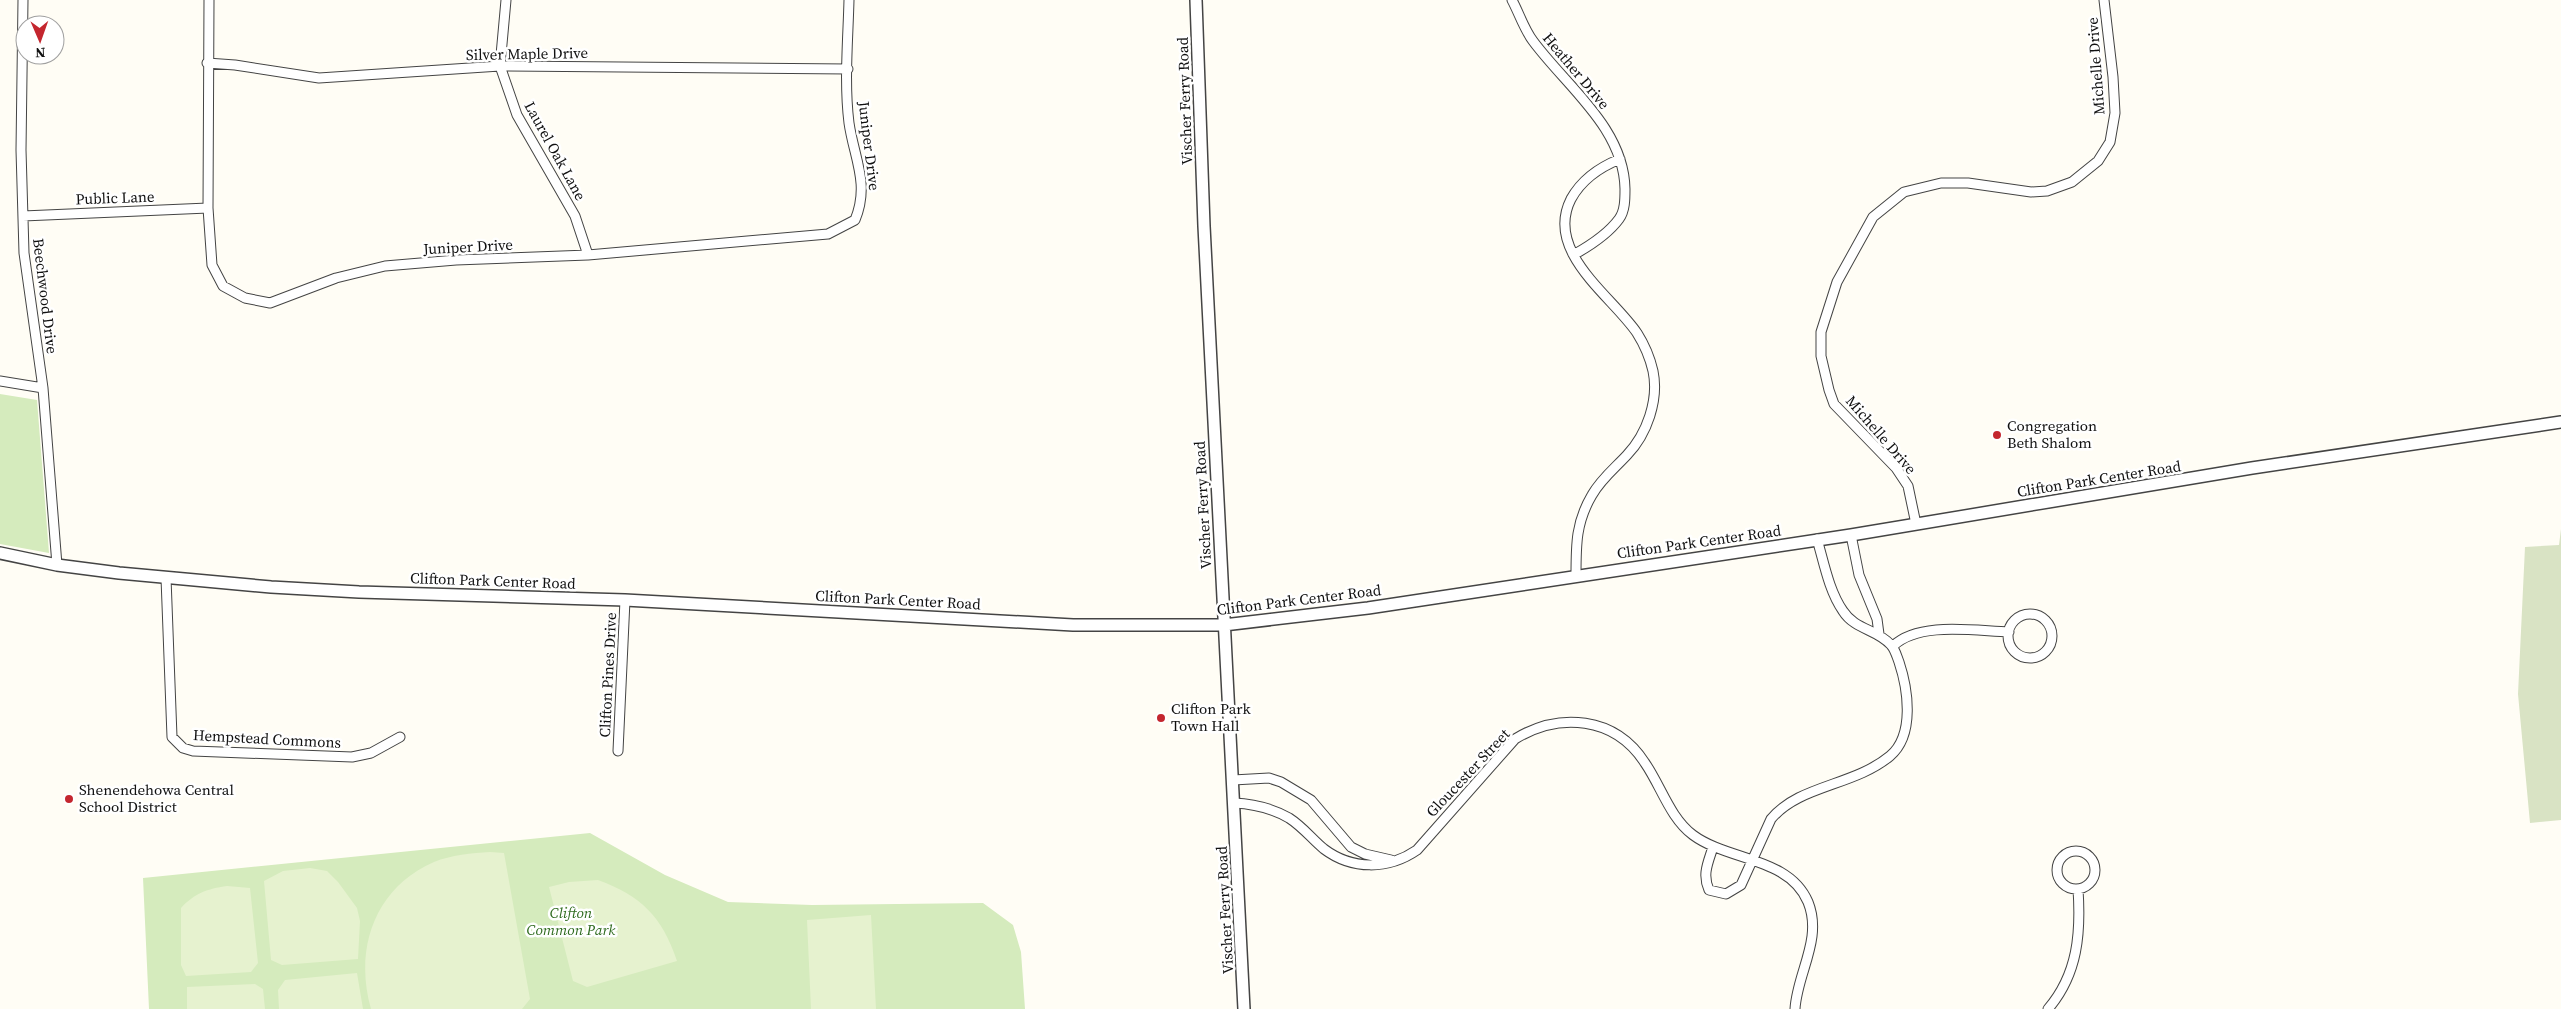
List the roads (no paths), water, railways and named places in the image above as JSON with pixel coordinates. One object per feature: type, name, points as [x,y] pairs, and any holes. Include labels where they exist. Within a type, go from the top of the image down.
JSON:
[{"type":"street","name":"Beechwood Drive","points":[[24,0],[21,150],[24,253],[43,388],[57,565]]},
{"type":"street","name":"Juniper Drive","points":[[209,0],[207,63],[208,208],[212,265],[223,286],[245,298],[270,303],[336,278],[385,266],[456,260],[588,255],[828,234],[855,220],[862,200],[861,174],[849,123],[849,0]]},
{"type":"street","name":"Laurel Oak Lane","points":[[506,0],[500,66],[517,115],[575,216],[588,255]]},
{"type":"street","name":"Vischer Ferry Road","points":[[1196,0],[1204,226],[1244,1009]]},
{"type":"street","name":"Heather Drive","points":[[1512,0],[1532,39],[1606,129],[1620,159],[1625,179],[1625,202],[1620,217],[1592,244],[1575,254]]},
{"type":"street","name":"Michelle Drive","points":[[1916,524],[1908,486],[1896,468],[1834,404],[1829,390],[1821,356],[1821,332],[1837,282],[1873,217],[1904,192],[1942,183],[1968,183],[2031,192],[2047,191],[2072,182],[2098,161],[2110,142],[2114,113],[2113,77],[2104,0]]},
{"type":"street","name":"Silver Maple Drive","points":[[207,63],[235,64],[319,78],[500,66],[848,69]]},
{"type":"street","points":[[1576,575],[1577,530],[1584,510],[1601,482],[1629,454],[1641,436],[1650,417],[1654,393],[1650,360],[1636,333],[1591,283],[1567,236],[1565,222],[1567,207],[1577,189],[1590,176],[1620,159]]},
{"type":"street","name":"Public Lane","points":[[23,216],[208,208]]},
{"type":"street","points":[[0,380],[43,388]]},
{"type":"street","name":"Clifton Park Center Road","points":[[0,553],[57,565],[166,578],[358,592],[626,600],[1073,625],[1224,626],[1368,608],[1576,575],[1851,535],[2243,470],[2561,422]]},
{"type":"street","points":[[1851,535],[1859,576],[1878,619],[1879,634]]},
{"type":"street","points":[[1713,847],[1704,873],[1705,881],[1709,890],[1726,894],[1741,885],[1771,819],[1778,810],[1808,794],[1859,776],[1882,762],[1899,746],[1907,722],[1906,694],[1904,678],[1893,646],[1879,634],[1863,630],[1843,612],[1824,565],[1817,540]]},
{"type":"street","name":"Hempstead Commons","points":[[166,578],[172,738],[176,743],[192,751],[352,758],[371,753],[400,737]]},
{"type":"street","name":"Clifton Pines Drive","points":[[618,751],[626,600]]},
{"type":"street","points":[[2035,615],[2041,617],[2050,628],[2051,641],[2044,653],[2037,657],[2022,656],[2011,647],[2009,632],[2011,626],[2021,616],[2035,615]]},
{"type":"street","points":[[1893,646],[1914,633],[1936,630],[2009,632]]},
{"type":"street","name":"Gloucester Street","points":[[1234,803],[1260,806],[1278,812],[1304,830],[1324,848],[1351,864],[1366,866],[1394,861],[1417,850],[1515,739],[1532,728],[1562,721],[1595,726],[1628,742],[1645,762],[1666,801],[1684,827],[1692,834],[1713,847],[1753,860],[1789,877],[1807,901],[1811,912],[1812,941],[1796,995],[1794,1009]]},
{"type":"street","points":[[1233,780],[1269,778],[1281,782],[1311,800],[1351,846],[1365,854],[1394,861]]},
{"type":"street","points":[[2073,850],[2085,852],[2093,861],[2095,867],[2093,879],[2084,887],[2078,889],[2065,886],[2057,876],[2057,863],[2061,857],[2073,850]]},
{"type":"street","points":[[2048,1009],[2068,979],[2076,956],[2080,924],[2078,889]]},
{"type":"place","name":"Congregation Beth Shalom","points":[[1997,435]]},
{"type":"place","name":"Clifton Park Town Hall","points":[[1161,718]]},
{"type":"place","name":"Shenendehowa Central School District","points":[[69,799]]},
{"type":"park label","name":"Clifton Common Park","points":[[571,922]]}]
